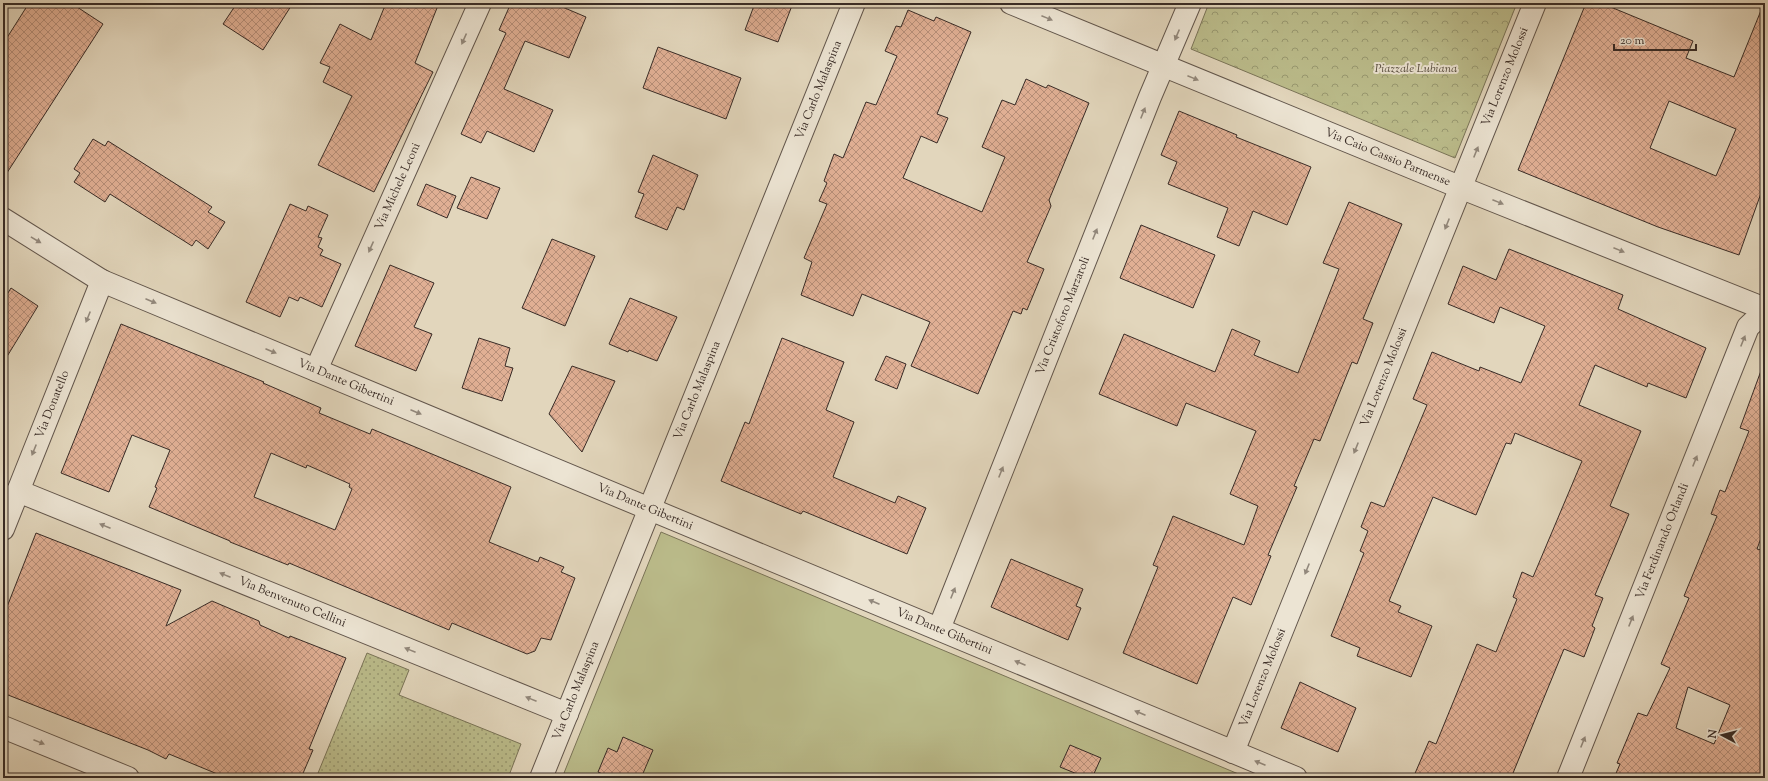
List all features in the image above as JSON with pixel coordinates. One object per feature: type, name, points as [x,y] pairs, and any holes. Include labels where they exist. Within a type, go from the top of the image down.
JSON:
[{"type":"street","name":"Via Michele Leoni","points":[[316,370],[480,3]]},
{"type":"street","name":"Via Carlo Malaspina","points":[[541,778],[854,3]]},
{"type":"street","name":"Via Caio Cassio Parmense","points":[[1011,3],[1462,188],[1765,310]]},
{"type":"street","name":"Via Cristoforo Marzaroli","points":[[939,629],[1163,66],[1190,3]]},
{"type":"street","name":"Via Lorenzo Molossi","points":[[1233,752],[1536,3]]},
{"type":"street","name":"Via Dante Gibertini","points":[[3,220],[102,281],[1296,778]]},
{"type":"street","name":"Via Donatello","points":[[3,529],[102,281]]},
{"type":"street","name":"Via Ferdinando Orlandi","points":[[1568,778],[1748,327],[1765,310]]},
{"type":"street","name":"Via Benvenuto Cellini","points":[[18,491],[567,714]]},
{"type":"street","points":[[3,728],[128,778]]},
{"type":"green space","name":"Piazzale Lubiana","points":[[1209,3],[1517,3],[1455,158],[1191,49]]},
{"type":"green space","points":[[661,532],[1248,778],[562,778]]},
{"type":"green space","points":[[367,653],[409,670],[399,695],[521,744],[508,778],[316,778]]},
{"type":"building","points":[[29,3],[71,3],[103,24],[3,179],[3,44]]},
{"type":"building","points":[[237,3],[293,3],[263,50],[223,24]]},
{"type":"building","points":[[386,3],[439,3],[415,63],[433,72],[374,192],[318,165],[352,96],[323,82],[330,67],[320,63],[340,24],[371,40]]},
{"type":"building","points":[[511,3],[553,3],[586,17],[569,58],[525,41],[504,89],[553,110],[534,152],[487,131],[481,143],[461,134],[506,33],[499,30]]},
{"type":"building","points":[[755,3],[793,3],[778,42],[745,30]]},
{"type":"building","points":[[1586,3],[1601,3],[1693,41],[1686,58],[1734,77],[1765,3],[1765,182],[1739,255],[1658,227],[1518,170]],"holes":[[[1669,101],[1736,129],[1716,176],[1650,148]]]},
{"type":"building","points":[[908,10],[934,21],[936,17],[971,32],[937,114],[948,118],[937,143],[921,136],[903,178],[982,212],[1005,157],[982,147],[1002,100],[1015,105],[1026,79],[1046,88],[1048,85],[1089,103],[1049,200],[1051,206],[1027,262],[1044,269],[1027,310],[1023,308],[1021,314],[1013,311],[978,394],[911,366],[930,322],[862,294],[853,316],[801,295],[812,262],[804,258],[827,204],[819,201],[827,183],[824,181],[834,154],[843,158],[866,102],[876,105],[897,56],[885,51],[896,26],[901,27]]},
{"type":"building","points":[[658,47],[741,78],[726,119],[643,88]]},
{"type":"building","points":[[1179,111],[1237,135],[1236,137],[1311,167],[1287,225],[1253,211],[1239,246],[1217,237],[1228,208],[1168,184],[1177,162],[1161,155]]},
{"type":"building","points":[[93,139],[105,146],[108,141],[212,207],[208,212],[225,222],[208,249],[196,240],[192,246],[110,194],[105,202],[74,182],[80,173],[74,169]]},
{"type":"building","points":[[653,155],[698,175],[684,210],[677,207],[667,230],[635,217],[644,194],[638,192]]},
{"type":"building","points":[[471,177],[500,188],[487,219],[457,208]]},
{"type":"building","points":[[426,184],[456,196],[447,218],[417,205]]},
{"type":"building","points":[[1349,202],[1402,224],[1363,319],[1373,323],[1357,364],[1352,362],[1320,441],[1314,439],[1294,486],[1297,487],[1268,555],[1271,556],[1251,605],[1233,597],[1197,684],[1123,653],[1158,567],[1153,565],[1173,516],[1244,545],[1258,506],[1230,494],[1256,431],[1186,403],[1177,426],[1099,394],[1124,334],[1215,372],[1232,329],[1260,341],[1254,355],[1298,373],[1339,269],[1323,263]]},
{"type":"building","points":[[290,204],[306,211],[308,206],[328,215],[318,237],[322,238],[318,247],[323,250],[320,255],[341,264],[322,307],[300,297],[298,301],[289,297],[280,317],[246,302]]},
{"type":"building","points":[[1141,225],[1215,255],[1193,308],[1120,278]]},
{"type":"building","points":[[552,239],[595,256],[565,326],[522,308]]},
{"type":"building","points":[[1509,249],[1623,295],[1618,309],[1706,348],[1686,398],[1648,383],[1647,387],[1595,365],[1579,405],[1641,431],[1610,506],[1629,514],[1595,595],[1603,598],[1592,626],[1595,628],[1584,657],[1564,649],[1511,778],[1413,778],[1429,741],[1436,744],[1477,644],[1496,652],[1517,599],[1513,597],[1522,572],[1533,577],[1582,461],[1515,433],[1511,444],[1506,443],[1476,515],[1433,497],[1389,601],[1401,606],[1398,612],[1432,626],[1411,677],[1357,656],[1360,648],[1331,636],[1364,553],[1360,551],[1368,531],[1361,527],[1371,502],[1384,507],[1427,405],[1413,399],[1432,352],[1479,371],[1480,367],[1521,383],[1545,326],[1500,307],[1494,323],[1448,304],[1463,266],[1496,280]]},
{"type":"building","points":[[390,265],[434,283],[414,327],[432,334],[416,371],[355,346]]},
{"type":"building","points":[[11,288],[38,306],[3,363],[3,301]]},
{"type":"building","points":[[630,298],[677,317],[657,361],[609,344]]},
{"type":"building","points":[[121,324],[264,382],[263,383],[321,408],[319,413],[370,434],[372,429],[511,487],[489,542],[538,562],[540,557],[564,567],[561,572],[575,578],[551,640],[541,638],[535,651],[527,654],[452,623],[449,630],[289,563],[288,565],[230,542],[149,507],[157,488],[155,487],[170,450],[132,435],[109,492],[61,473]],"holes":[[[271,453],[306,468],[307,465],[350,484],[349,487],[352,489],[335,530],[254,497]]]},
{"type":"building","points":[[479,338],[510,348],[505,366],[513,368],[502,401],[462,388]]},
{"type":"building","points":[[782,338],[844,362],[826,410],[854,422],[833,477],[895,503],[898,496],[926,508],[907,554],[803,511],[801,514],[721,481],[745,422],[749,424]]},
{"type":"building","points":[[886,356],[906,364],[897,389],[875,380]]},
{"type":"building","points":[[572,366],[615,381],[582,452],[549,414]]},
{"type":"building","points":[[1762,368],[1765,368],[1765,527],[1757,549],[1765,551],[1765,778],[1614,778],[1620,764],[1617,763],[1638,713],[1647,716],[1670,668],[1661,664],[1689,598],[1684,596],[1717,516],[1711,514],[1720,490],[1725,492],[1749,431],[1740,428]],"holes":[[[1688,687],[1730,705],[1714,744],[1676,728]]]},
{"type":"building","points":[[36,533],[181,590],[166,626],[212,601],[259,621],[260,625],[289,638],[290,636],[346,658],[309,749],[313,750],[301,778],[227,778],[169,754],[166,759],[148,750],[3,693],[3,617]]},
{"type":"building","points":[[1011,559],[1083,589],[1076,606],[1081,608],[1068,640],[991,607]]},
{"type":"building","points":[[1300,682],[1356,708],[1338,752],[1281,728]]},
{"type":"building","points":[[623,737],[653,750],[641,778],[612,778],[598,772],[608,748],[617,752]]},
{"type":"building","points":[[1070,745],[1101,758],[1092,778],[1087,778],[1060,767]]}]
